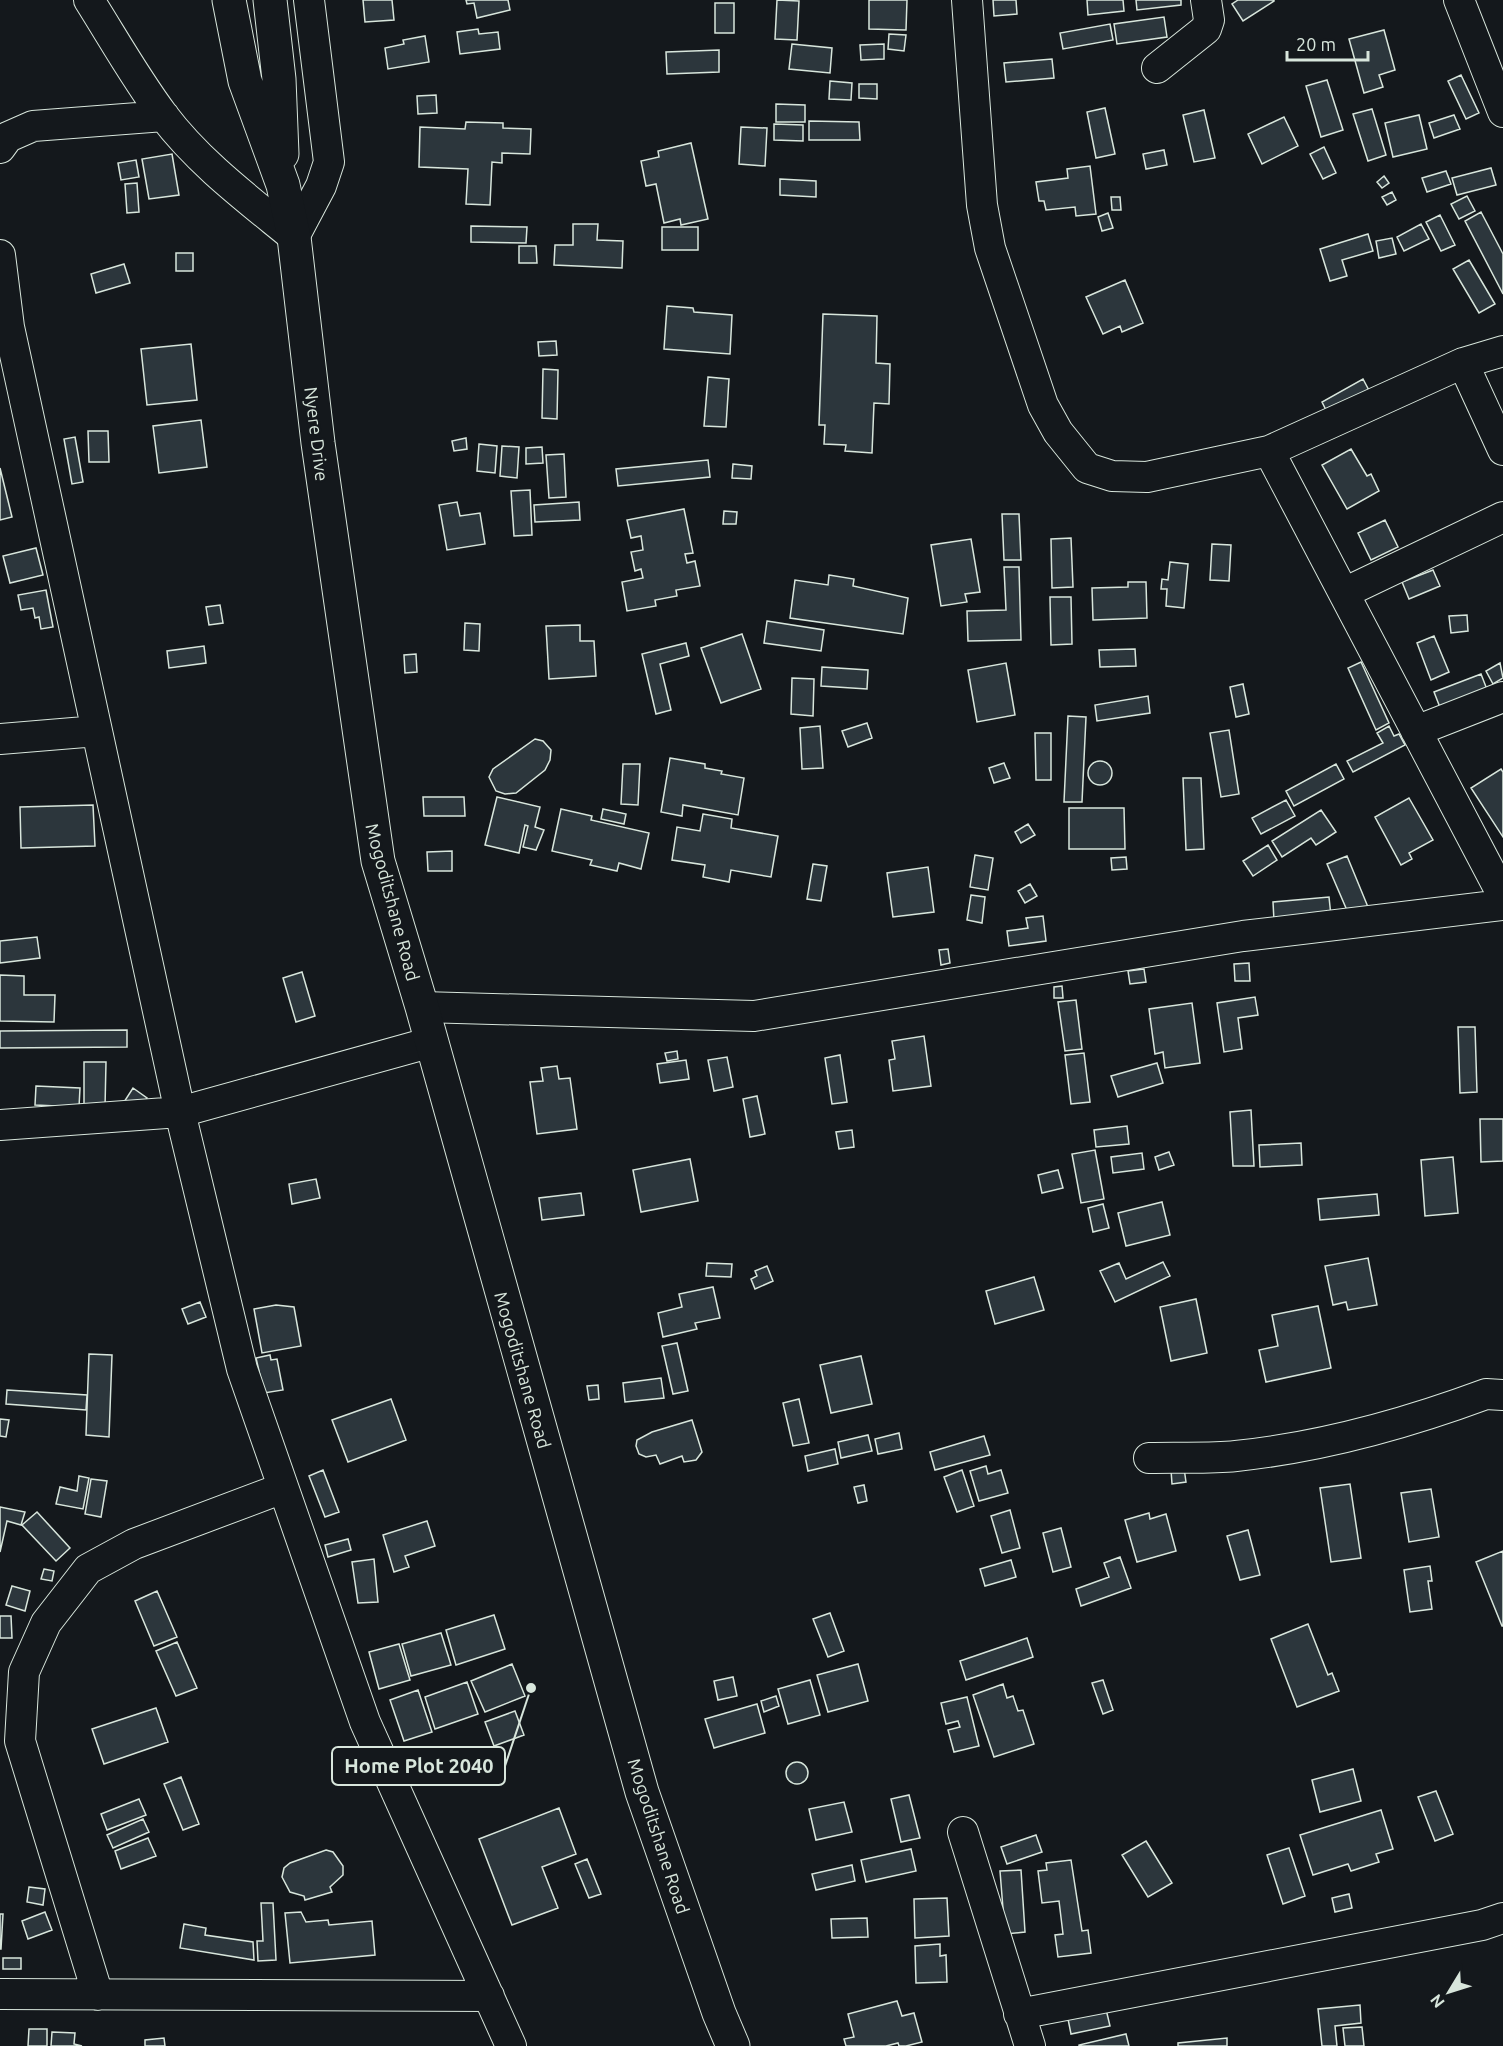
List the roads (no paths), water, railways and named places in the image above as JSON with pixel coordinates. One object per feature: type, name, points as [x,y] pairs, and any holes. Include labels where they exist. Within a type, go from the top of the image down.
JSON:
[{"type":"main road","points":[[229,0],[245,81],[283,185]]},
{"type":"main road","points":[[270,0],[279,79],[283,185]]},
{"type":"main road","name":"Nyere Drive","points":[[283,185],[294,237],[318,443],[351,684]]},
{"type":"main road","name":"Mogoditshane Road","points":[[351,684],[378,861],[432,1042],[642,1792],[719,2013],[733,2046]]},
{"type":"street","points":[[89,0],[164,116],[229,183],[294,237],[321,186],[329,162],[309,0]]},
{"type":"street","points":[[967,0],[982,206],[990,248],[1043,405],[1058,432],[1087,468],[1112,476],[1147,477],[1269,451],[1463,363],[1503,351]]},
{"type":"street","points":[[1157,69],[1206,29],[1209,20],[1206,0]]},
{"type":"street","points":[[1459,0],[1503,112]]},
{"type":"street","points":[[0,148],[8,137],[33,126],[164,116]]},
{"type":"street","points":[[0,255],[4,327],[97,731],[180,1112],[242,1369],[365,1722],[511,2046]]},
{"type":"street","points":[[1463,363],[1503,450]]},
{"type":"street","points":[[1269,451],[1503,896]]},
{"type":"street","points":[[1344,593],[1503,517]]},
{"type":"street","points":[[1416,731],[1503,697]]},
{"type":"street","points":[[0,739],[97,731]]},
{"type":"street","points":[[422,1007],[754,1017],[1243,936],[1503,905]]},
{"type":"street","points":[[0,1125],[180,1112],[432,1042]]},
{"type":"street","points":[[1149,1458],[1234,1456],[1287,1449],[1386,1429],[1486,1394],[1503,1395]]},
{"type":"street","points":[[98,1995],[20,1741],[24,1672],[46,1623],[88,1569],[134,1544],[283,1488]]},
{"type":"street","points":[[963,1832],[1030,2046]]},
{"type":"street","points":[[1019,2014],[1482,1925],[1503,1918]]},
{"type":"street","points":[[0,1994],[489,1996]]},
{"type":"place","name":"Home Plot 2040","points":[[531,1688]]}]
